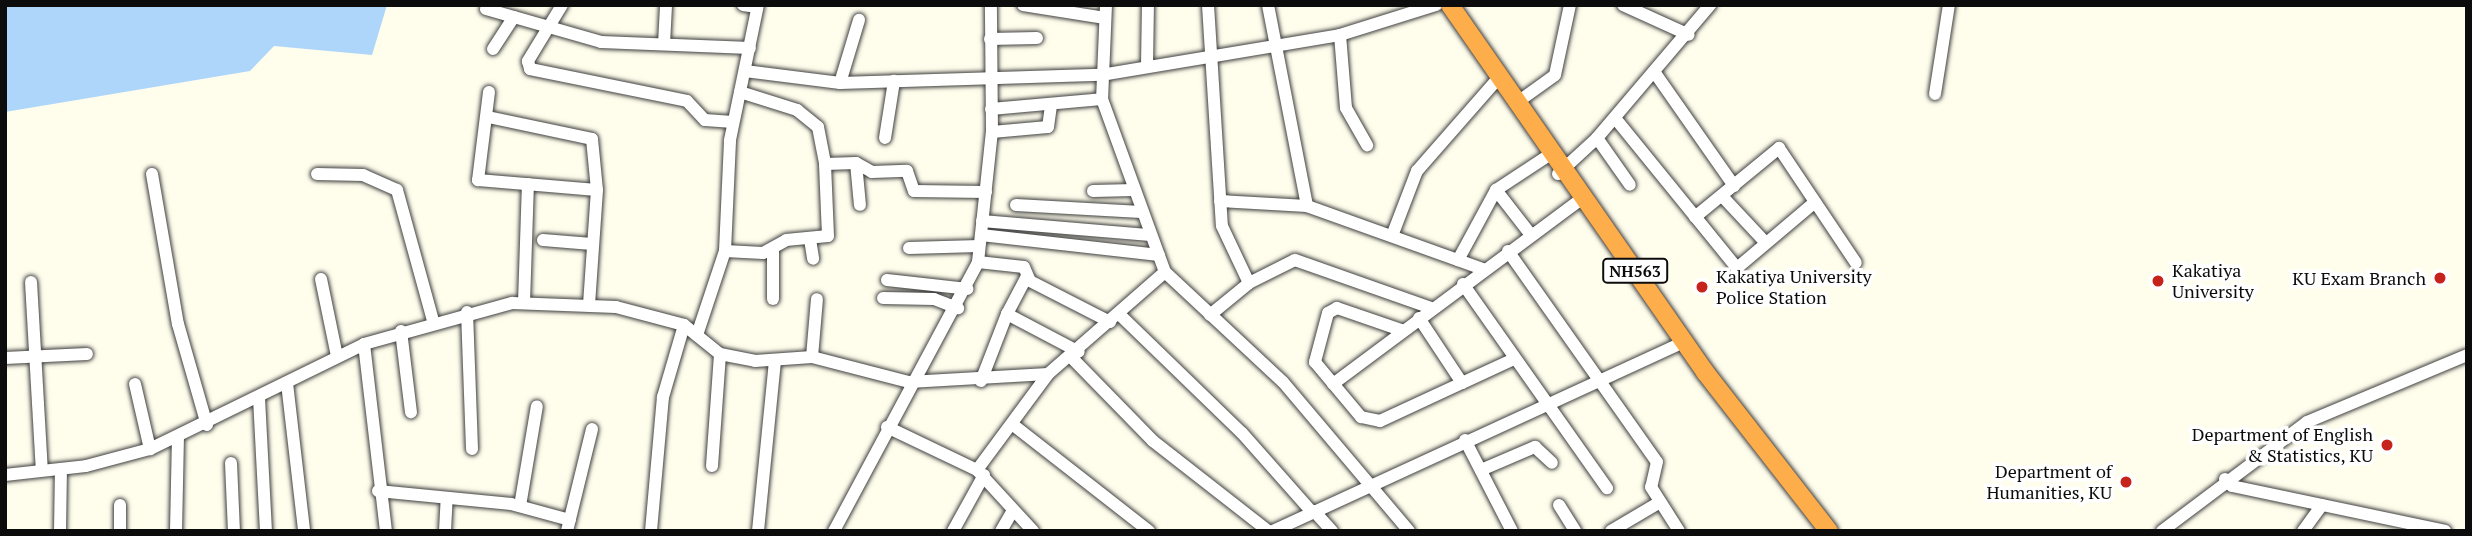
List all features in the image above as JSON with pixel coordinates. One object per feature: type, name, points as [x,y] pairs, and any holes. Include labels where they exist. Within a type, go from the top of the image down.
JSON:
[{"type":"highway","name":"NH563","points":[[1438,5],[1705,372],[1829,531]]},
{"type":"highway","name":"NH563","points":[[1450,5],[1518,102],[1577,202],[1676,346],[1818,531]]},
{"type":"street","points":[[562,5],[530,69],[687,101],[705,120],[733,122]]},
{"type":"street","points":[[664,44],[666,5]]},
{"type":"street","points":[[697,335],[725,251],[733,122],[757,6],[743,5]]},
{"type":"street","points":[[834,531],[909,382],[958,308],[978,262],[992,132],[989,82],[991,5]]},
{"type":"street","points":[[1023,5],[1105,11],[1102,99],[1165,272],[1375,484],[1409,531]]},
{"type":"street","points":[[1147,66],[1148,5]]},
{"type":"street","points":[[1208,5],[1220,201],[1225,240],[1249,283]]},
{"type":"street","points":[[1268,5],[1278,45],[1307,206]]},
{"type":"street","points":[[745,71],[840,83],[989,82],[1101,75],[1340,35],[1438,5]]},
{"type":"street","points":[[1518,102],[1555,75],[1570,5]]},
{"type":"street","points":[[1623,5],[1689,35]]},
{"type":"street","points":[[1561,172],[1597,138],[1655,74],[1689,35],[1710,5]]},
{"type":"street","points":[[1935,94],[1948,5]]},
{"type":"street","points":[[486,9],[601,43],[750,48]]},
{"type":"street","points":[[493,49],[514,18]]},
{"type":"street","points":[[840,83],[859,20]]},
{"type":"street","points":[[1340,35],[1346,108],[1367,145]]},
{"type":"street","points":[[990,39],[1037,38]]},
{"type":"street","points":[[1655,74],[1734,186]]},
{"type":"street","points":[[886,138],[894,81]]},
{"type":"street","points":[[1392,236],[1417,171],[1494,83]]},
{"type":"street","points":[[489,92],[488,117],[475,177],[597,190]]},
{"type":"street","points":[[725,251],[773,251],[786,240],[810,239],[830,232],[823,139],[807,117],[740,92]]},
{"type":"street","points":[[991,109],[1102,99]]},
{"type":"street","points":[[992,132],[1048,127],[1051,105]]},
{"type":"street","points":[[488,117],[590,136],[597,190],[589,304]]},
{"type":"street","points":[[1615,118],[1737,268],[1815,202]]},
{"type":"street","points":[[1597,138],[1630,185]]},
{"type":"street","points":[[1695,218],[1779,148],[1856,263]]},
{"type":"street","points":[[1458,260],[1496,190],[1546,157]]},
{"type":"street","points":[[825,164],[856,163],[873,172],[907,172],[914,191],[986,192]]},
{"type":"street","points":[[856,163],[860,205]]},
{"type":"street","points":[[152,174],[178,324],[206,425]]},
{"type":"street","points":[[317,174],[363,175],[397,190],[433,321]]},
{"type":"street","points":[[524,303],[528,184]]},
{"type":"street","points":[[1093,191],[1134,190]]},
{"type":"street","points":[[1496,190],[1531,235]]},
{"type":"street","points":[[1722,196],[1766,243]]},
{"type":"street","points":[[1220,201],[1307,206],[1483,270]]},
{"type":"street","points":[[1333,384],[1401,330],[1577,202]]},
{"type":"street","points":[[1016,205],[1141,212]]},
{"type":"street","points":[[982,221],[1150,235]]},
{"type":"street","points":[[810,239],[813,259]]},
{"type":"street","points":[[543,240],[592,244]]},
{"type":"street","points":[[909,248],[980,241],[1159,256]]},
{"type":"street","points":[[773,251],[773,299]]},
{"type":"street","points":[[1507,251],[1595,381],[1657,462],[1651,487],[1679,531]]},
{"type":"street","points":[[1210,315],[1249,283],[1294,260],[1431,308]]},
{"type":"street","points":[[978,262],[1024,267],[1027,276],[1115,318],[1242,433],[1332,531]]},
{"type":"street","points":[[953,531],[981,473],[1048,374],[1076,355],[1165,272]]},
{"type":"street","points":[[981,382],[1007,314],[1027,276]]},
{"type":"street","points":[[321,279],[337,356]]},
{"type":"street","points":[[887,279],[968,289]]},
{"type":"street","points":[[31,282],[42,470]]},
{"type":"street","points":[[1463,284],[1607,488]]},
{"type":"street","points":[[883,298],[934,299],[958,308]]},
{"type":"street","points":[[812,357],[817,299]]},
{"type":"street","points":[[5,475],[61,469],[150,449],[206,425],[364,344],[467,312],[524,303],[589,304],[684,324],[720,354],[775,361],[812,357],[909,382],[981,382],[1048,374]]},
{"type":"street","points":[[1401,330],[1332,309],[1314,354],[1333,384],[1372,422],[1514,359]]},
{"type":"street","points":[[467,312],[472,449]]},
{"type":"street","points":[[1007,314],[1076,355],[1153,441],[1270,531],[1676,346]]},
{"type":"street","points":[[1419,318],[1462,383]]},
{"type":"street","points":[[651,531],[663,397],[684,324]]},
{"type":"street","points":[[401,331],[411,412]]},
{"type":"street","points":[[364,344],[378,491],[386,531]]},
{"type":"street","points":[[5,358],[88,354]]},
{"type":"street","points":[[712,466],[720,354]]},
{"type":"street","points":[[2162,531],[2225,479],[2307,422],[2467,355]]},
{"type":"street","points":[[758,531],[775,361]]},
{"type":"street","points":[[288,383],[304,531]]},
{"type":"street","points":[[135,384],[150,449]]},
{"type":"street","points":[[259,398],[266,531]]},
{"type":"street","points":[[520,506],[537,406]]},
{"type":"street","points":[[1012,424],[1149,531]]},
{"type":"street","points":[[887,427],[981,473],[1012,512],[1033,531]]},
{"type":"street","points":[[378,491],[520,506],[568,526],[592,429]]},
{"type":"street","points":[[176,531],[178,438]]},
{"type":"street","points":[[1465,440],[1512,531]]},
{"type":"street","points":[[1481,470],[1535,447],[1552,463]]},
{"type":"street","points":[[231,463],[234,531]]},
{"type":"street","points":[[60,531],[61,469]]},
{"type":"street","points":[[2225,479],[2232,486],[2445,531]]},
{"type":"street","points":[[445,531],[447,499]]},
{"type":"street","points":[[1611,531],[1660,502]]},
{"type":"street","points":[[120,505],[120,531]]},
{"type":"street","points":[[1559,505],[1575,531]]},
{"type":"street","points":[[2303,531],[2322,505]]},
{"type":"street","points":[[1001,531],[1012,512]]},
{"type":"water","points":[[5,5],[387,5],[372,55],[274,46],[250,71],[5,112]]},
{"type":"place","name":"KU Exam Branch","points":[[2440,278]]},
{"type":"place","name":"Kakatiya University","points":[[2158,281]]},
{"type":"place","name":"Kakatiya University Police Station","points":[[1702,287]]},
{"type":"place","name":"Department of English & Statistics, KU","points":[[2387,445]]},
{"type":"place","name":"Department of Humanities, KU","points":[[2126,482]]}]
